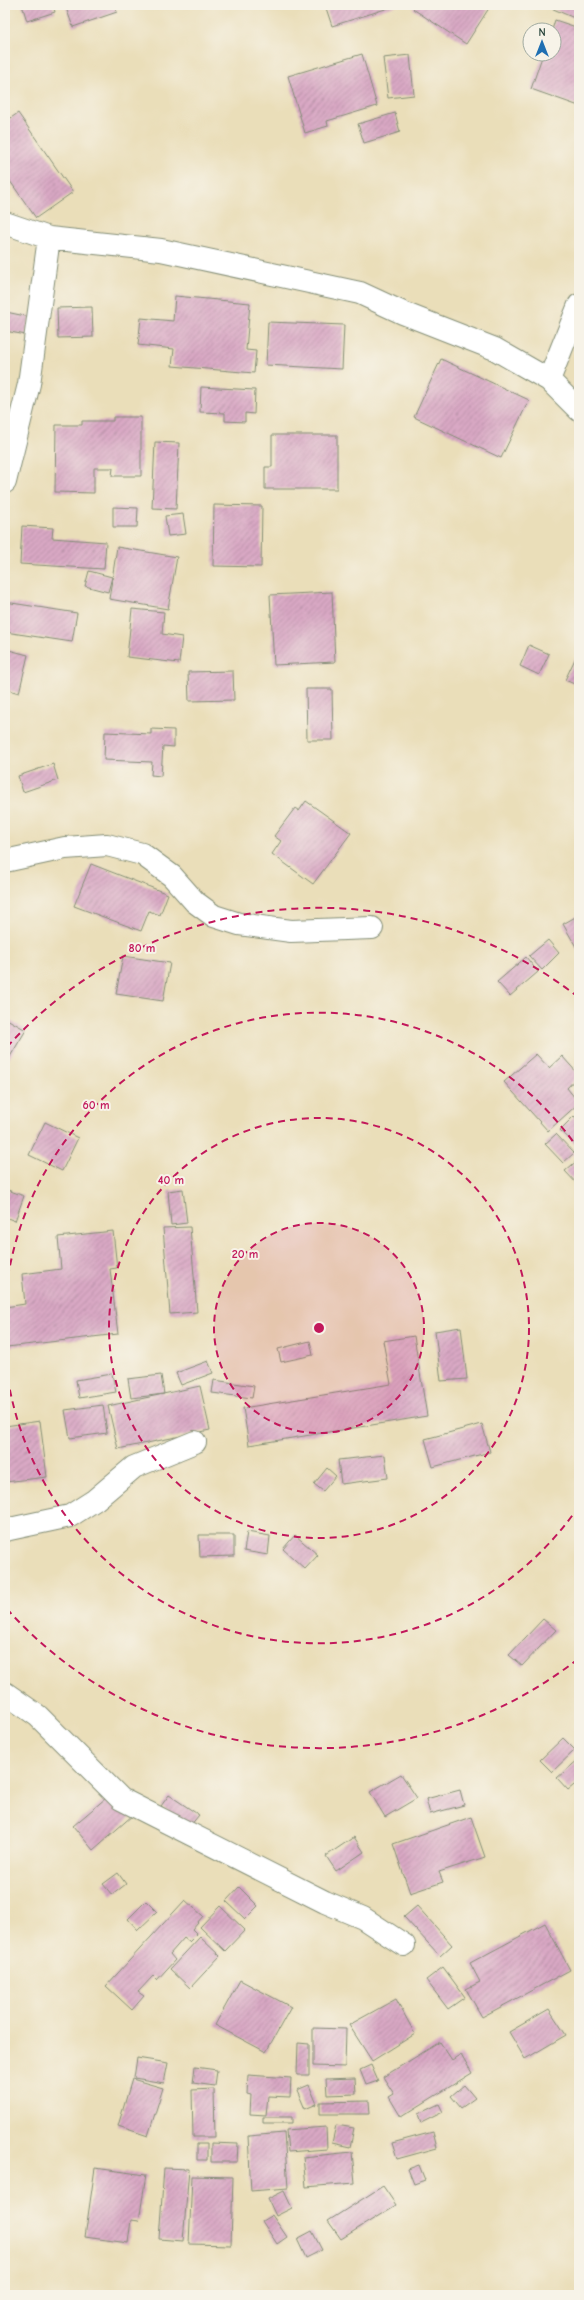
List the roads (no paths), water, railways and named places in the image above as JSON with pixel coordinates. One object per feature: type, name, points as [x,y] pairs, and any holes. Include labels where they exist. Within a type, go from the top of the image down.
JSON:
[{"type":"street","points":[[5,223],[49,238],[161,250],[360,293],[403,313],[495,349],[549,380],[579,410]]},
{"type":"street","points":[[5,482],[29,384],[49,238]]},
{"type":"street","points":[[549,380],[579,305]]},
{"type":"street","points":[[5,862],[65,848],[108,845],[142,854],[172,876],[195,902],[214,916],[233,922],[291,931],[372,928]]},
{"type":"street","points":[[5,1530],[70,1516],[95,1500],[134,1467],[195,1442]]},
{"type":"street","points":[[5,1693],[38,1716],[121,1799],[325,1902],[363,1918],[404,1945]]}]
